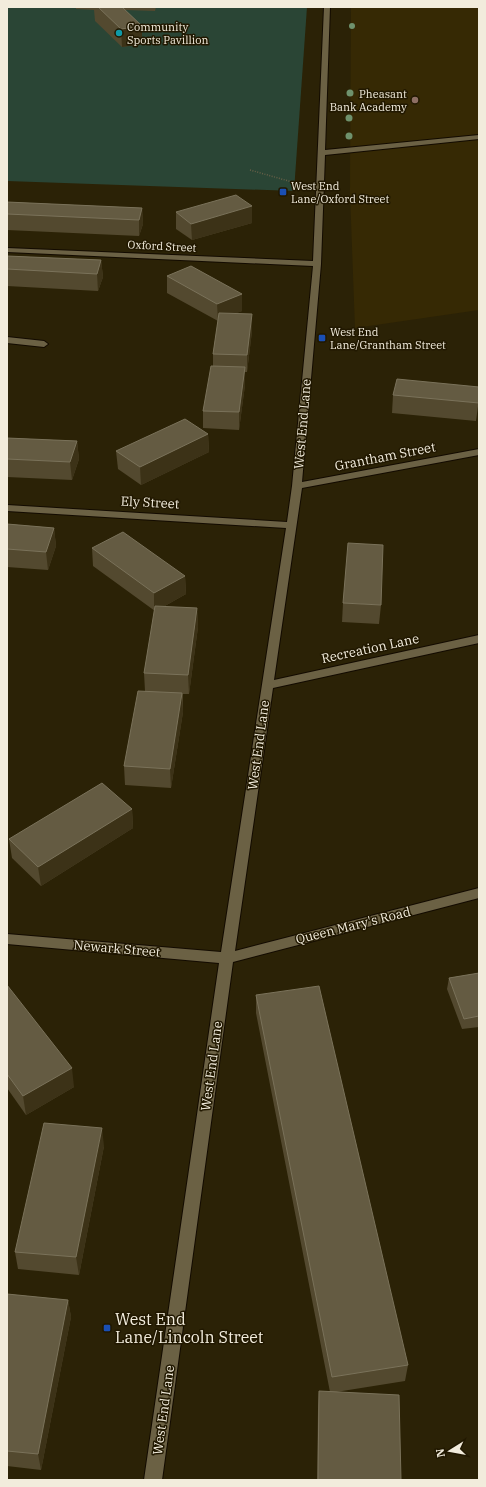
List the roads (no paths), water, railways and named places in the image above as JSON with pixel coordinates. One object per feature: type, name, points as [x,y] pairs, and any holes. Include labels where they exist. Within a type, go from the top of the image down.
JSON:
[{"type":"street","name":"West End Lane","points":[[153,1480],[227,958],[297,486],[317,264],[327,7]]},
{"type":"street","points":[[321,154],[479,137]]},
{"type":"street","name":"Oxford Street","points":[[7,250],[317,264]]},
{"type":"street","points":[[7,340],[44,344]]},
{"type":"street","name":"Grantham Street","points":[[297,486],[479,452]]},
{"type":"street","name":"Ely Street","points":[[7,508],[292,525]]},
{"type":"street","name":"Recreation Lane","points":[[267,685],[479,639]]},
{"type":"street","name":"Queen Mary's Road","points":[[227,958],[479,893]]},
{"type":"street","name":"Newark Street","points":[[7,939],[227,958]]},
{"type":"place","name":"Community Sports Pavillion","points":[[119,33]]},
{"type":"place","name":"Pheasant Bank Academy","points":[[415,100]]},
{"type":"place","name":"West End Lane/Oxford Street","points":[[283,192]]},
{"type":"place","name":"West End Lane/Grantham Street","points":[[322,338]]},
{"type":"place","name":"West End Lane/Lincoln Street","points":[[107,1328]]}]
